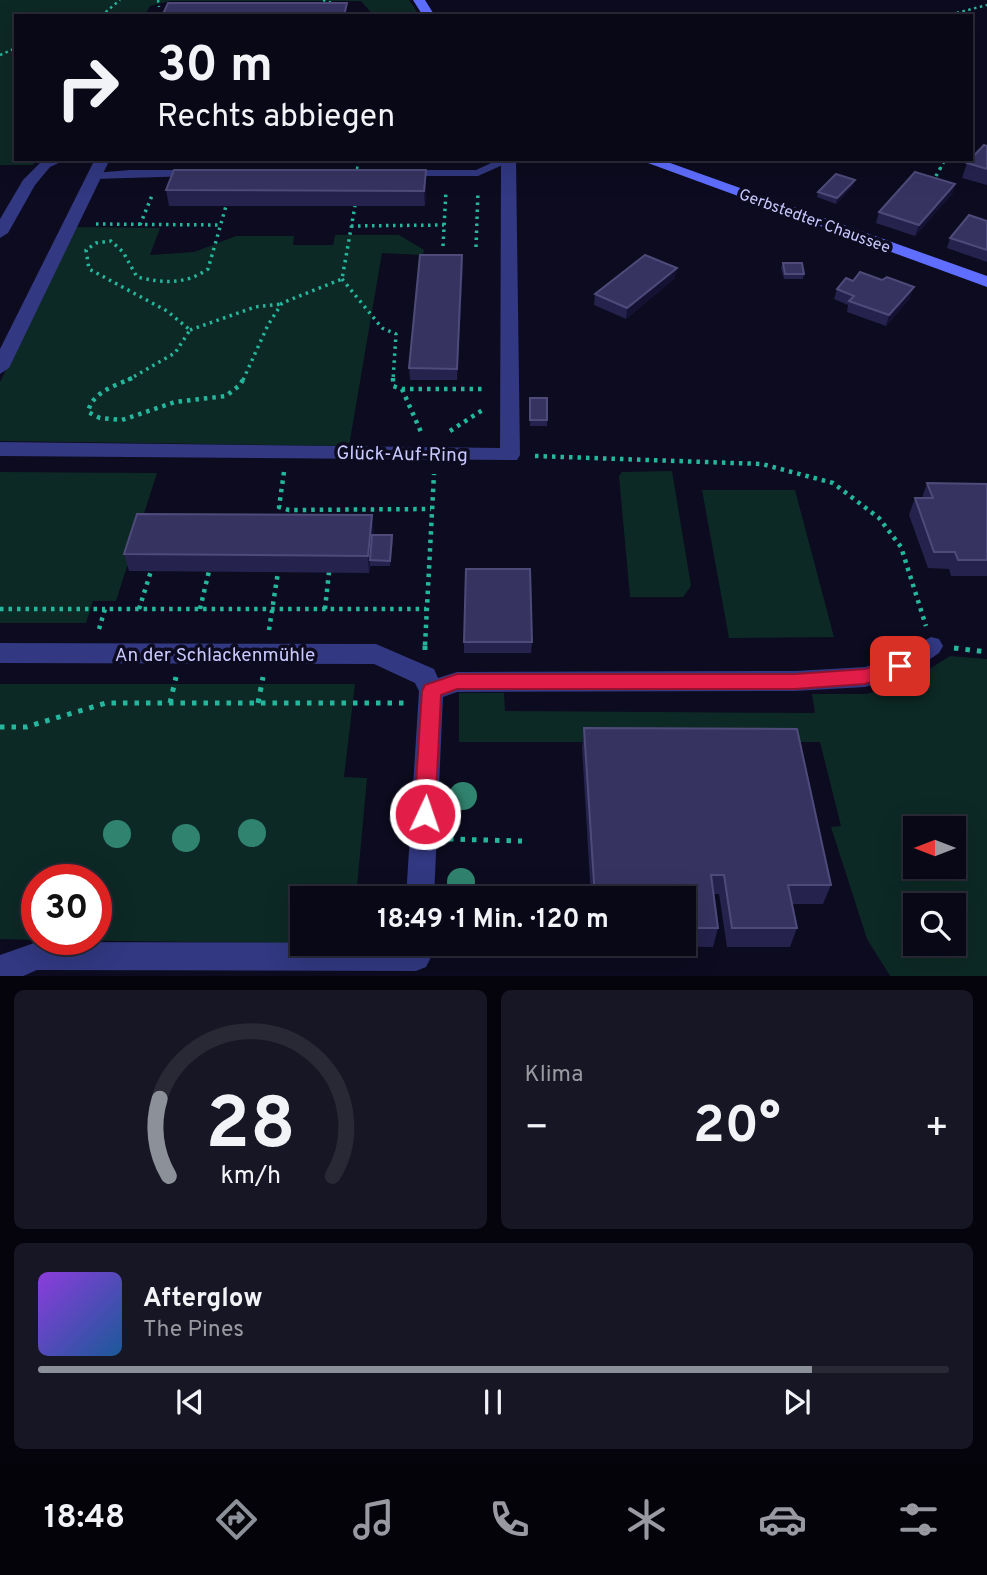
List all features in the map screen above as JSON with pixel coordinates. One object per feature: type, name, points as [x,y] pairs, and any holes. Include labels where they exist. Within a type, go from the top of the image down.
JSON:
[{"type":"main road","name":"Gerbstedter Chaussee","points":[[650,161],[987,282]]},
{"type":"street","points":[[0,233],[28,183],[45,164],[54,161]]},
{"type":"street","points":[[0,368],[102,161]]},
{"type":"street","points":[[509,161],[510,455]]},
{"type":"street","name":"Glück-Auf-Ring","points":[[0,449],[510,455]]},
{"type":"street","points":[[421,886],[428,683],[795,681],[865,677],[900,666],[931,646]]},
{"type":"street","name":"An der Schlackenmühle","points":[[0,653],[376,654],[428,683]]},
{"type":"street","points":[[0,970],[37,956],[416,959]]},
{"type":"lane","points":[[356,173],[478,173],[507,161]]},
{"type":"lane","points":[[94,176],[204,173]]},
{"type":"path","points":[[104,14],[120,0]]},
{"type":"path","points":[[158,0],[159,7]]},
{"type":"path","points":[[323,0],[335,4]]},
{"type":"path","points":[[953,14],[987,5]]},
{"type":"path","points":[[356,173],[359,161]]},
{"type":"path","points":[[936,176],[945,161]]},
{"type":"path","points":[[140,225],[162,173]]},
{"type":"path","points":[[443,246],[448,173]]},
{"type":"path","points":[[476,247],[478,173]]},
{"type":"path","points":[[190,330],[160,305],[124,291],[89,270],[86,250],[94,243],[111,240],[119,244],[137,276],[176,284],[190,281],[208,270],[226,206]]},
{"type":"path","points":[[355,206],[342,279],[382,328],[396,334],[393,386],[402,389],[509,393]]},
{"type":"path","points":[[69,224],[221,225]]},
{"type":"path","points":[[351,226],[444,225]]},
{"type":"path","points":[[282,303],[242,383],[229,396],[212,401],[174,402],[135,419],[115,421],[96,417],[88,412],[90,403],[97,396],[166,359],[181,346],[190,330],[255,307],[282,303],[342,279]]},
{"type":"path","points":[[402,389],[424,439],[435,454]]},
{"type":"path","points":[[0,727],[26,727],[106,703],[401,704],[428,683],[426,609],[436,440],[509,393]]},
{"type":"path","points":[[289,452],[279,507],[289,510],[431,509]]},
{"type":"path","points":[[510,455],[762,464],[833,484],[879,518],[901,547],[931,646],[987,652]]},
{"type":"path","points":[[139,609],[151,571]]},
{"type":"path","points":[[200,609],[209,571]]},
{"type":"path","points":[[326,609],[329,572]]},
{"type":"path","points":[[0,609],[426,609]]},
{"type":"path","points":[[92,653],[105,609]]},
{"type":"path","points":[[423,838],[522,842]]},
{"type":"green space","points":[[0,0],[409,0],[419,14],[372,14],[361,1],[170,1],[150,6],[145,14],[14,14],[14,161],[36,161],[33,165],[0,165]]},
{"type":"green space","points":[[76,227],[160,228],[150,255],[194,252],[236,236],[294,236],[293,245],[333,245],[335,235],[399,235],[424,250],[423,255],[382,253],[349,446],[0,441],[0,382]]},
{"type":"green space","points":[[672,471],[691,586],[683,597],[630,597],[619,476],[622,472]]},
{"type":"green space","points":[[0,472],[157,473],[116,601],[93,601],[86,623],[0,623]]},
{"type":"green space","points":[[702,490],[795,490],[834,637],[729,638]]},
{"type":"green space","points":[[950,656],[987,659],[987,976],[890,976],[867,939],[831,827],[841,826],[820,742],[459,742],[459,693],[504,693],[505,711],[815,713],[812,694],[866,694],[905,684]]},
{"type":"green space","points":[[0,684],[355,684],[344,777],[367,778],[357,886],[290,886],[290,943],[112,941],[112,864],[21,864],[21,940],[0,939]]},
{"type":"building","points":[[168,3],[347,3],[344,14],[163,14]]},
{"type":"building","points":[[984,145],[987,146],[987,169],[967,163],[973,161],[973,157]]},
{"type":"building","points":[[174,170],[426,170],[424,191],[166,190]]},
{"type":"building","points":[[915,172],[955,184],[919,225],[879,212]]},
{"type":"building","points":[[836,174],[855,180],[837,198],[818,192]]},
{"type":"building","points":[[969,215],[987,221],[987,250],[950,238]]},
{"type":"building","points":[[420,255],[462,255],[457,369],[409,368]]},
{"type":"building","points":[[645,255],[677,268],[627,308],[595,294]]},
{"type":"building","points":[[783,263],[802,263],[804,274],[785,274]]},
{"type":"building","points":[[860,272],[882,280],[887,277],[914,287],[889,315],[849,301],[854,296],[837,289],[846,278],[853,281]]},
{"type":"building","points":[[530,398],[547,398],[547,420],[530,420]]},
{"type":"building","points":[[927,483],[987,484],[987,560],[958,560],[955,552],[934,552],[915,498],[933,498]]},
{"type":"building","points":[[137,514],[372,515],[368,556],[124,554]]},
{"type":"building","points":[[372,535],[392,535],[390,561],[370,560]]},
{"type":"building","points":[[466,569],[530,569],[532,642],[464,642]]},
{"type":"building","points":[[584,728],[797,729],[831,885],[788,885],[797,928],[732,928],[724,875],[711,875],[718,928],[696,928],[696,886],[594,886]]},
{"type":"route","points":[[425,814],[431,691],[457,682],[795,681],[865,677],[900,666]]}]
